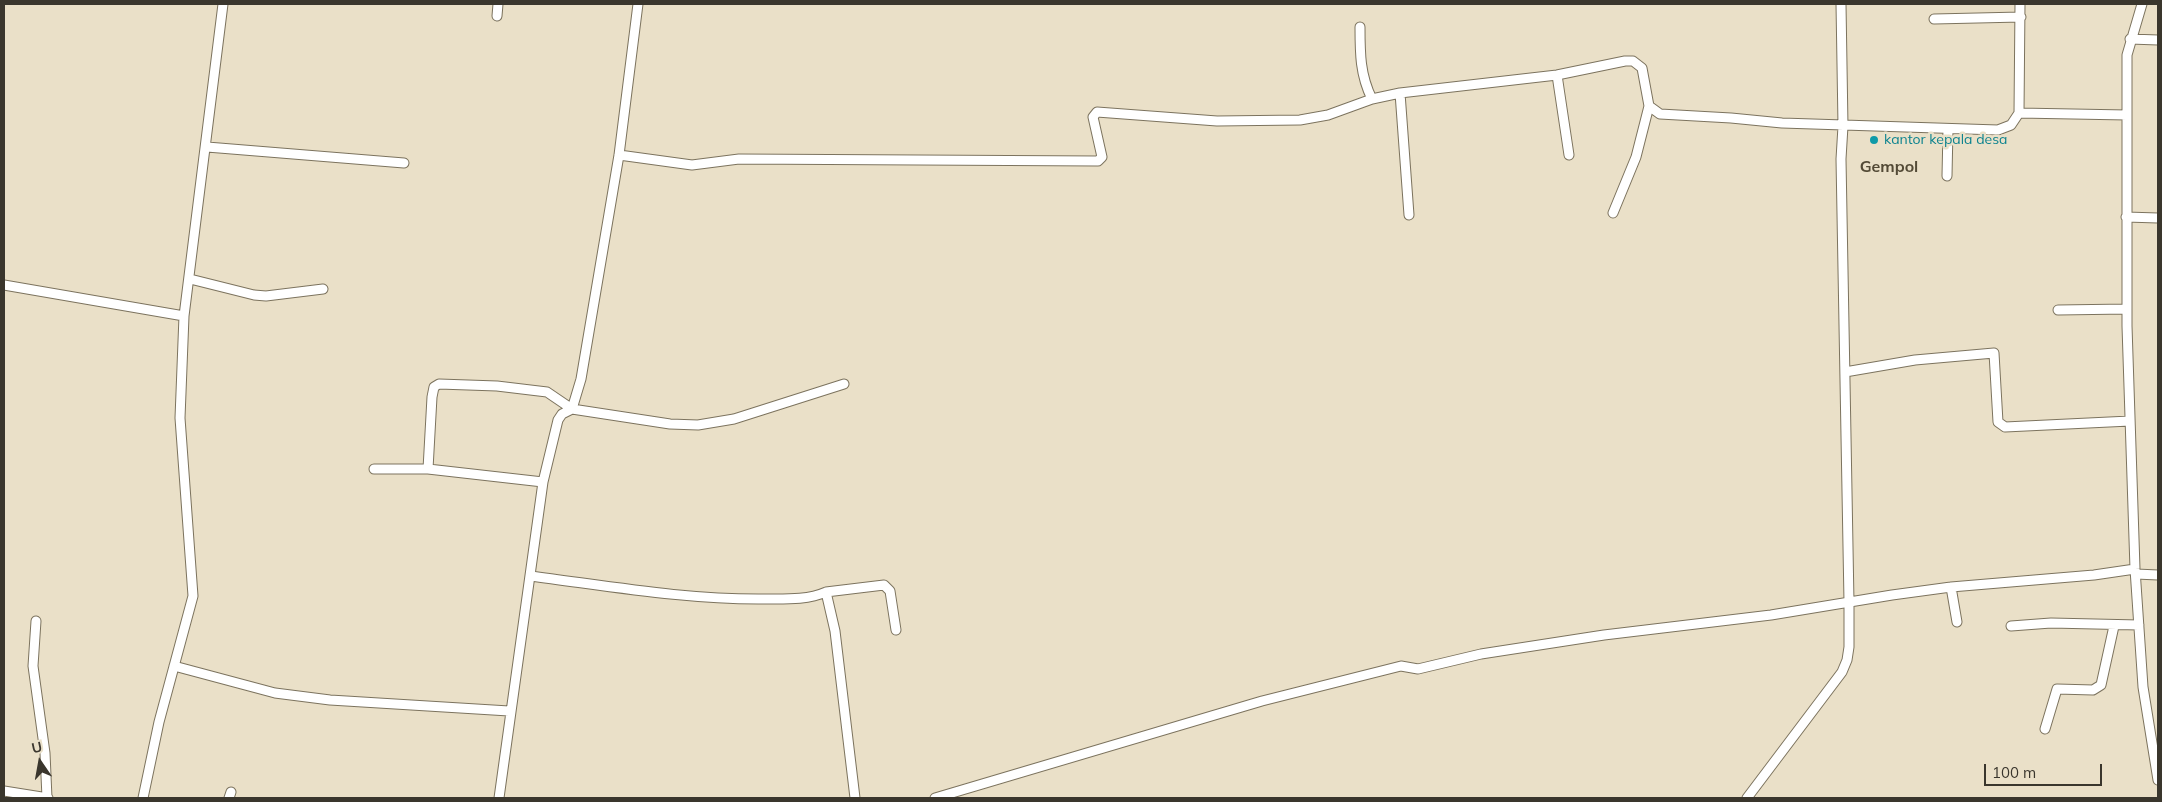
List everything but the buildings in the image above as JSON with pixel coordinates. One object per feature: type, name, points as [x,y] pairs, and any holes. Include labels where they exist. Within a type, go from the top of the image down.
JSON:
[{"type":"street","points":[[143,798],[159,722],[194,596],[180,418],[184,316],[207,147],[223,4]]},
{"type":"street","points":[[497,16],[498,4]]},
{"type":"street","points":[[499,798],[543,482],[558,420],[562,414],[572,409],[581,379],[618,155],[638,4]]},
{"type":"street","points":[[1747,798],[1842,672],[1848,653],[1849,602],[1841,159],[1843,126],[1841,4]]},
{"type":"street","points":[[1649,106],[1660,114],[1843,126],[1998,130],[2011,125],[2019,113],[2020,4]]},
{"type":"street","points":[[2142,4],[2130,38],[2127,55],[2127,309],[2136,571],[2143,687],[2155,747],[2158,780]]},
{"type":"street","points":[[1934,19],[2020,18]]},
{"type":"street","points":[[1360,27],[1360,63],[1365,84],[1372,99]]},
{"type":"street","points":[[2130,38],[2158,40]]},
{"type":"street","points":[[618,155],[692,165],[739,160],[1098,161],[1102,157],[1093,117],[1097,112],[1217,121],[1300,120],[1328,115],[1372,99],[1400,93],[1557,75],[1633,61],[1642,68],[1649,106],[1636,157],[1613,213]]},
{"type":"street","points":[[1557,75],[1569,155]]},
{"type":"street","points":[[1400,93],[1409,215]]},
{"type":"street","points":[[2019,113],[2127,115]]},
{"type":"street","points":[[1946,176],[1948,129]]},
{"type":"street","points":[[207,147],[404,163]]},
{"type":"street","points":[[2126,216],[2158,218]]},
{"type":"street","points":[[190,279],[220,288],[260,296],[323,289]]},
{"type":"street","points":[[4,285],[184,316]]},
{"type":"street","points":[[2058,310],[2127,309]]},
{"type":"street","points":[[1845,372],[1915,360],[1994,353],[1998,422],[2002,425],[2006,427],[2130,421]]},
{"type":"street","points":[[428,468],[432,397],[436,385],[497,386],[547,392],[572,409],[670,424],[698,425],[734,419],[844,384]]},
{"type":"street","points":[[374,469],[428,468],[543,482]]},
{"type":"street","points":[[936,798],[1262,701],[1400,666],[1418,669],[1481,654],[1604,635],[1771,615],[1951,587],[2136,571],[2158,575]]},
{"type":"street","points":[[530,576],[703,598],[789,599],[818,596],[826,592],[884,585],[890,591],[896,630]]},
{"type":"street","points":[[1951,587],[1958,622]]},
{"type":"street","points":[[826,592],[835,631],[855,798]]},
{"type":"street","points":[[4,791],[47,798],[45,753],[33,666],[36,621]]},
{"type":"street","points":[[2010,626],[2051,623],[2114,626],[2139,625]]},
{"type":"street","points":[[2045,729],[2057,690],[2093,690],[2101,684],[2114,626]]},
{"type":"street","points":[[174,666],[275,693],[330,700],[510,712]]},
{"type":"place","name":"kantor kepala desa","points":[[1874,140]]},
{"type":"district","name":"Gempol","points":[[1889,167]]}]
